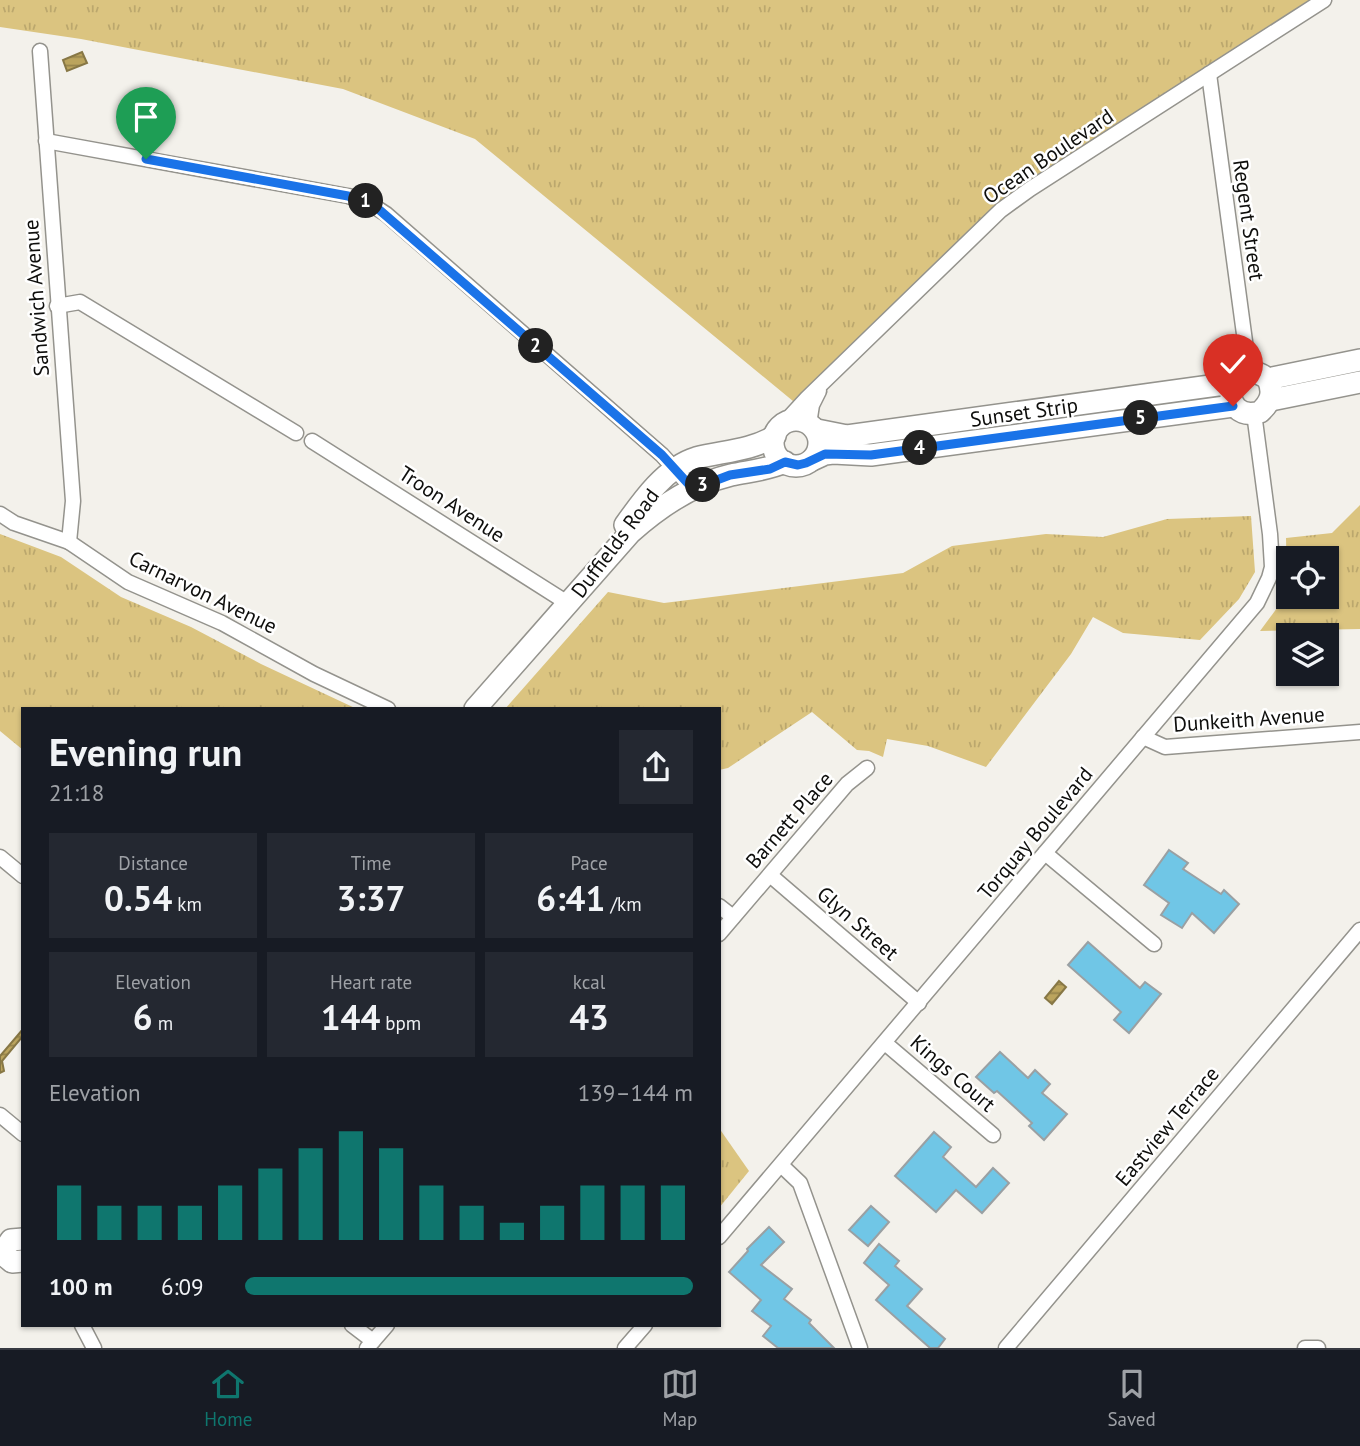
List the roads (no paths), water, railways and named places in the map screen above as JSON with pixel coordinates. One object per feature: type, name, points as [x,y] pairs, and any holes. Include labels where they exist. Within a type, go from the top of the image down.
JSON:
[{"type":"street","name":"Ocean Boulevard","points":[[780,429],[807,398],[1001,210],[1324,0]]},
{"type":"street","name":"Sandwich Avenue","points":[[40,51],[73,501],[69,542]]},
{"type":"street","name":"Regent Street","points":[[1209,74],[1255,383]]},
{"type":"street","points":[[46,141],[366,201],[386,214],[676,468],[693,489]]},
{"type":"street","points":[[57,306],[80,302],[296,433]]},
{"type":"street","name":"Sunset Strip","points":[[780,429],[797,420],[804,420],[813,427],[847,436],[1255,383],[1360,360]]},
{"type":"street","name":"Sunset Strip","points":[[1255,383],[1360,382]]},
{"type":"street","points":[[1233,406],[1230,400],[1255,383]]},
{"type":"street","name":"Sunset Strip","points":[[785,462],[798,465],[825,454],[871,455],[1233,406],[1240,411],[1260,412],[1255,383]]},
{"type":"street","name":"Ocean Boulevard","points":[[813,427],[813,405],[824,384]]},
{"type":"street","name":"Torquay Boulevard","points":[[721,1235],[1257,603],[1272,567],[1254,413]]},
{"type":"street","points":[[812,460],[819,448],[813,427]]},
{"type":"street","points":[[780,429],[776,453],[785,462]]},
{"type":"street","name":"Duffields Road","points":[[569,604],[630,517],[676,468],[693,459],[760,445],[780,429]]},
{"type":"street","name":"Troon Avenue","points":[[312,441],[569,604]]},
{"type":"street","name":"Duffields Road","points":[[477,707],[630,533],[664,506],[693,489],[730,475],[770,469],[785,462]]},
{"type":"street","name":"Carnarvon Avenue","points":[[0,514],[14,523],[69,542],[128,582],[222,623],[314,674],[384,707]]},
{"type":"street","name":"Dunkeith Avenue","points":[[1143,737],[1165,747],[1360,733]]},
{"type":"street","name":"Barnett Place","points":[[721,932],[847,783],[867,768]]},
{"type":"street","points":[[1045,853],[1154,944]]},
{"type":"street","points":[[0,857],[21,874]]},
{"type":"street","name":"Glyn Street","points":[[770,875],[919,1003]]},
{"type":"street","points":[[721,908],[733,918]]},
{"type":"street","name":"Eastview Terrace","points":[[1006,1348],[1360,930]]},
{"type":"street","name":"Kings Court","points":[[885,1042],[993,1135]]},
{"type":"street","points":[[0,1115],[21,1132]]},
{"type":"street","points":[[781,1165],[800,1183],[860,1348]]},
{"type":"street","points":[[10,1263],[5,1250],[8,1243],[14,1238],[21,1239]]},
{"type":"street","points":[[83,1327],[94,1348]]},
{"type":"street","points":[[354,1327],[370,1345],[385,1327]]},
{"type":"street","points":[[625,1348],[643,1327]]},
{"type":"street","points":[[1305,1348],[1318,1348]]}]
